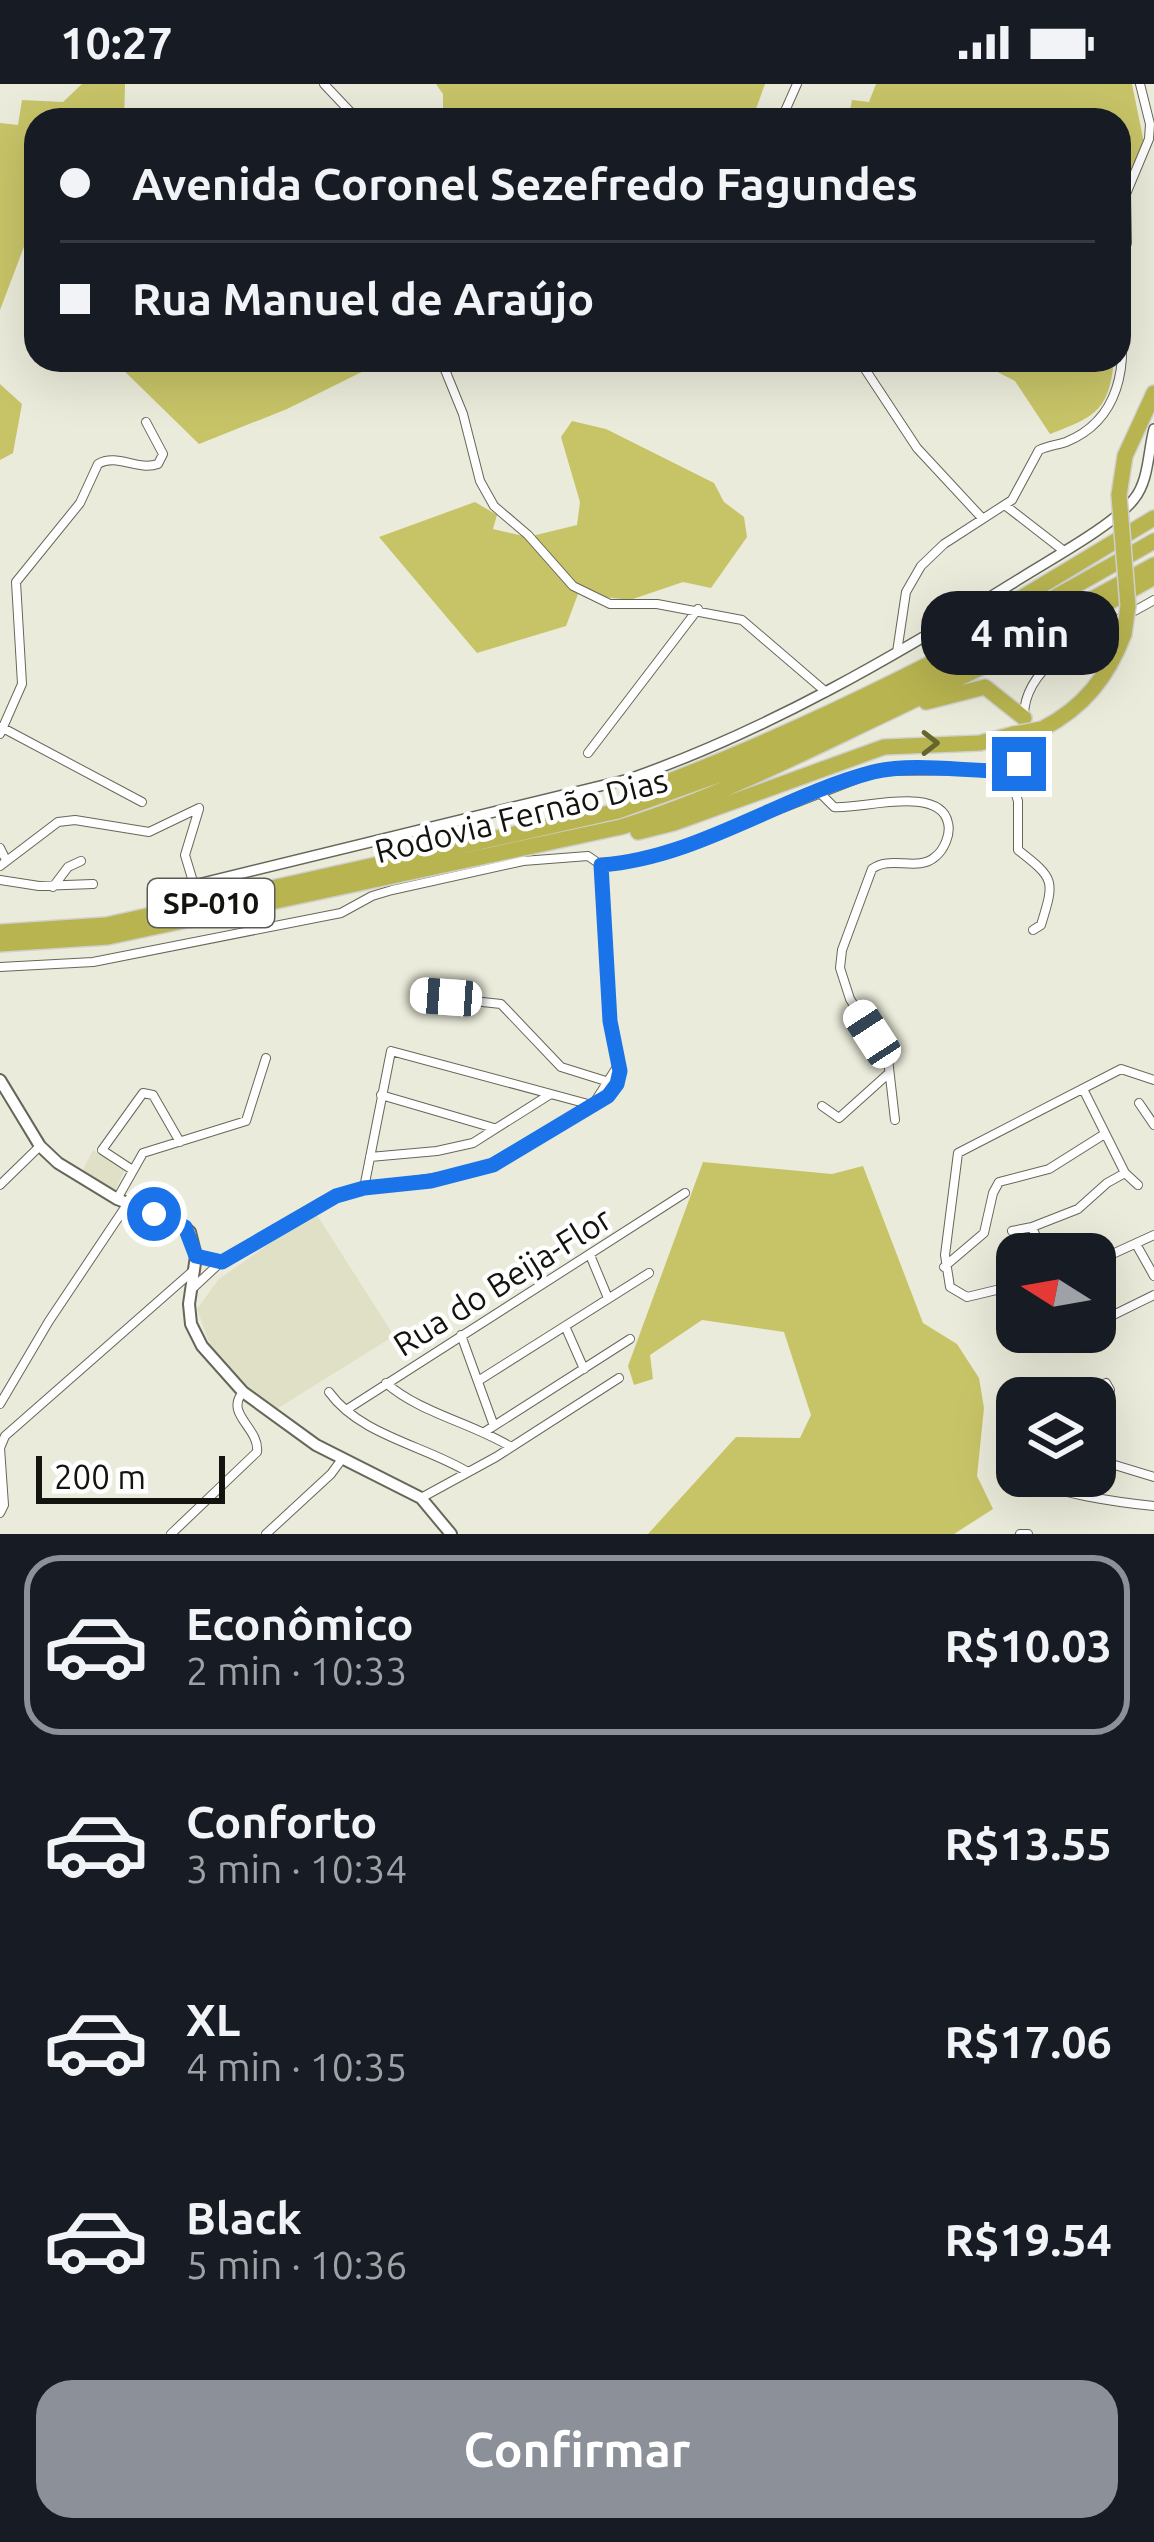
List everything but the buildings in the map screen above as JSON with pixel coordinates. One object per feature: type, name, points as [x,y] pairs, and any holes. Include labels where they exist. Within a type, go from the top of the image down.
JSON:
[{"type":"highway","points":[[470,861],[527,856],[674,823],[884,746],[980,743],[1042,729],[1063,718],[1092,692],[1116,657],[1124,634],[1128,606],[1119,495],[1126,456],[1154,393]]},
{"type":"highway","points":[[973,641],[1016,601],[1154,518]]},
{"type":"highway","points":[[537,829],[771,742],[973,641],[1154,541]]},
{"type":"highway","name":"Rodovia Fernão Dias","points":[[0,932],[62,930],[168,912],[618,811],[752,763],[1034,631],[1154,565]]},
{"type":"highway","name":"Rodovia Fernão Dias","points":[[0,944],[108,937],[470,861],[679,809],[1096,611],[1154,578]]},
{"type":"highway","points":[[888,712],[985,687],[1024,718]]},
{"type":"highway","points":[[619,836],[679,809]]},
{"type":"main road","points":[[0,1080],[40,1146],[75,1176],[185,1227],[196,1263],[189,1314],[195,1333],[243,1392],[316,1445],[421,1498],[451,1534]]},
{"type":"street","points":[[325,84],[347,108]]},
{"type":"street","points":[[1131,182],[1149,140],[1140,84]]},
{"type":"street","points":[[446,372],[463,414],[480,481],[494,506],[528,535],[558,574],[585,594],[610,604],[698,609],[749,623],[826,692]]},
{"type":"street","points":[[867,372],[917,448],[982,518]]},
{"type":"street","points":[[897,655],[902,610],[913,578],[944,544],[1006,506],[1039,450],[1069,440],[1109,411],[1120,372]]},
{"type":"street","points":[[142,802],[1,729],[21,691],[14,592],[18,576],[80,503],[98,464],[111,458],[146,467],[158,464],[163,454],[146,422]]},
{"type":"street","points":[[168,912],[194,885],[629,779],[697,756],[897,655],[1064,551],[1137,496],[1154,429]]},
{"type":"street","points":[[1006,506],[1064,551]]},
{"type":"street","points":[[0,967],[80,964],[341,913],[372,896],[523,861],[588,856],[601,865],[666,852],[877,771],[1008,770],[1027,753],[1028,690],[1040,670],[1154,600]]},
{"type":"street","points":[[588,753],[698,609]]},
{"type":"street","points":[[1008,770],[1018,801],[1018,850],[1046,870],[1051,884],[1041,926],[1033,930]]},
{"type":"street","points":[[819,792],[834,807],[906,801],[937,808],[948,818],[950,829],[937,856],[926,861],[880,863],[872,869],[840,955],[848,994],[888,1059],[896,1120]]},
{"type":"street","points":[[0,848],[3,863],[58,822],[75,820],[149,832],[200,808],[185,855],[194,885]]},
{"type":"street","points":[[53,887],[63,871],[81,862]]},
{"type":"street","points":[[191,1289],[222,1262],[323,1201],[364,1188],[478,1171],[613,1092],[620,1076],[609,1005],[601,865]]},
{"type":"street","points":[[0,880],[53,887],[93,884]]},
{"type":"street","points":[[418,995],[501,1004],[561,1067],[610,1082]]},
{"type":"street","points":[[364,1188],[388,1054],[394,1050],[592,1103]]},
{"type":"street","points":[[0,1404],[122,1201],[131,1169],[143,1154],[246,1121],[266,1058]]},
{"type":"street","points":[[592,1103],[618,1064]]},
{"type":"street","points":[[996,1290],[963,1297],[950,1287],[944,1267],[958,1153],[1121,1069],[1154,1080]]},
{"type":"street","points":[[822,1106],[839,1118],[888,1074]]},
{"type":"street","points":[[1084,1090],[1103,1135],[1125,1173],[1138,1185]]},
{"type":"street","points":[[131,1169],[102,1150],[143,1093],[153,1095],[181,1142]]},
{"type":"street","points":[[381,1095],[496,1128]]},
{"type":"street","points":[[370,1157],[463,1146],[549,1095]]},
{"type":"street","points":[[1139,1103],[1154,1125]]},
{"type":"street","points":[[944,1267],[984,1232],[999,1182],[1048,1169],[1103,1135]]},
{"type":"street","points":[[0,1185],[40,1146]]},
{"type":"street","points":[[1012,1231],[1078,1210],[1125,1173]]},
{"type":"street","name":"Rua do Beija-Flor","points":[[346,1410],[685,1193]]},
{"type":"street","points":[[1032,1227],[1035,1233]]},
{"type":"street","points":[[1116,1250],[1154,1235]]},
{"type":"street","points":[[1136,1244],[1154,1276]]},
{"type":"street","points":[[590,1255],[608,1298]]},
{"type":"street","points":[[0,1513],[4,1505],[0,1448],[5,1436],[196,1263],[222,1262]]},
{"type":"street","points":[[478,1381],[649,1273]]},
{"type":"street","points":[[1116,1314],[1154,1295]]},
{"type":"street","points":[[565,1326],[584,1369]]},
{"type":"street","points":[[461,1335],[490,1429]]},
{"type":"street","points":[[490,1429],[630,1340]]},
{"type":"street","points":[[421,1498],[619,1378]]},
{"type":"street","points":[[386,1383],[410,1400],[490,1429],[511,1447]]},
{"type":"street","points":[[171,1534],[257,1453],[258,1440],[236,1408],[243,1392]]},
{"type":"street","points":[[329,1392],[346,1410],[468,1472]]},
{"type":"street","points":[[266,1534],[342,1459]]},
{"type":"street","points":[[1116,1466],[1154,1478]]},
{"type":"street","points":[[1098,1497],[1154,1506]]},
{"type":"shaded area","points":[[82,84],[125,84],[124,108],[24,108],[24,247],[0,310],[0,123],[18,125],[22,100],[63,102]]},
{"type":"shaded area","points":[[436,84],[765,84],[756,108],[443,108],[443,94]]},
{"type":"shaded area","points":[[876,84],[1132,84],[1144,143],[1131,176],[1131,108],[850,108],[852,100],[869,102]]},
{"type":"shaded area","points":[[125,372],[362,372],[287,409],[199,444]]},
{"type":"shaded area","points":[[997,372],[1112,372],[1097,410],[1050,434],[1015,381]]},
{"type":"shaded area","points":[[0,384],[22,404],[13,453],[0,460]]},
{"type":"shaded area","points":[[572,421],[606,429],[714,483],[724,502],[744,517],[747,537],[711,588],[683,582],[630,600],[578,594],[566,626],[477,653],[379,537],[475,502],[497,515],[493,529],[528,537],[577,525],[580,502],[561,437]]},
{"type":"shaded area","points":[[93,1150],[125,1170],[115,1191],[82,1172]]},
{"type":"shaded area","points":[[703,1162],[832,1174],[863,1166],[923,1323],[957,1344],[979,1378],[984,1408],[977,1476],[993,1509],[954,1534],[648,1534],[736,1437],[800,1438],[811,1415],[784,1332],[702,1320],[650,1355],[653,1379],[634,1385],[628,1366]]},
{"type":"shaded area","points":[[315,1212],[394,1336],[275,1410],[210,1345],[197,1309],[219,1279]]},
{"type":"route","points":[[154,1214],[185,1227],[196,1256],[222,1262],[336,1196],[431,1181],[493,1165],[608,1096],[617,1084],[620,1071],[610,1021],[601,865],[666,852],[877,771],[994,771],[1019,764]]}]
